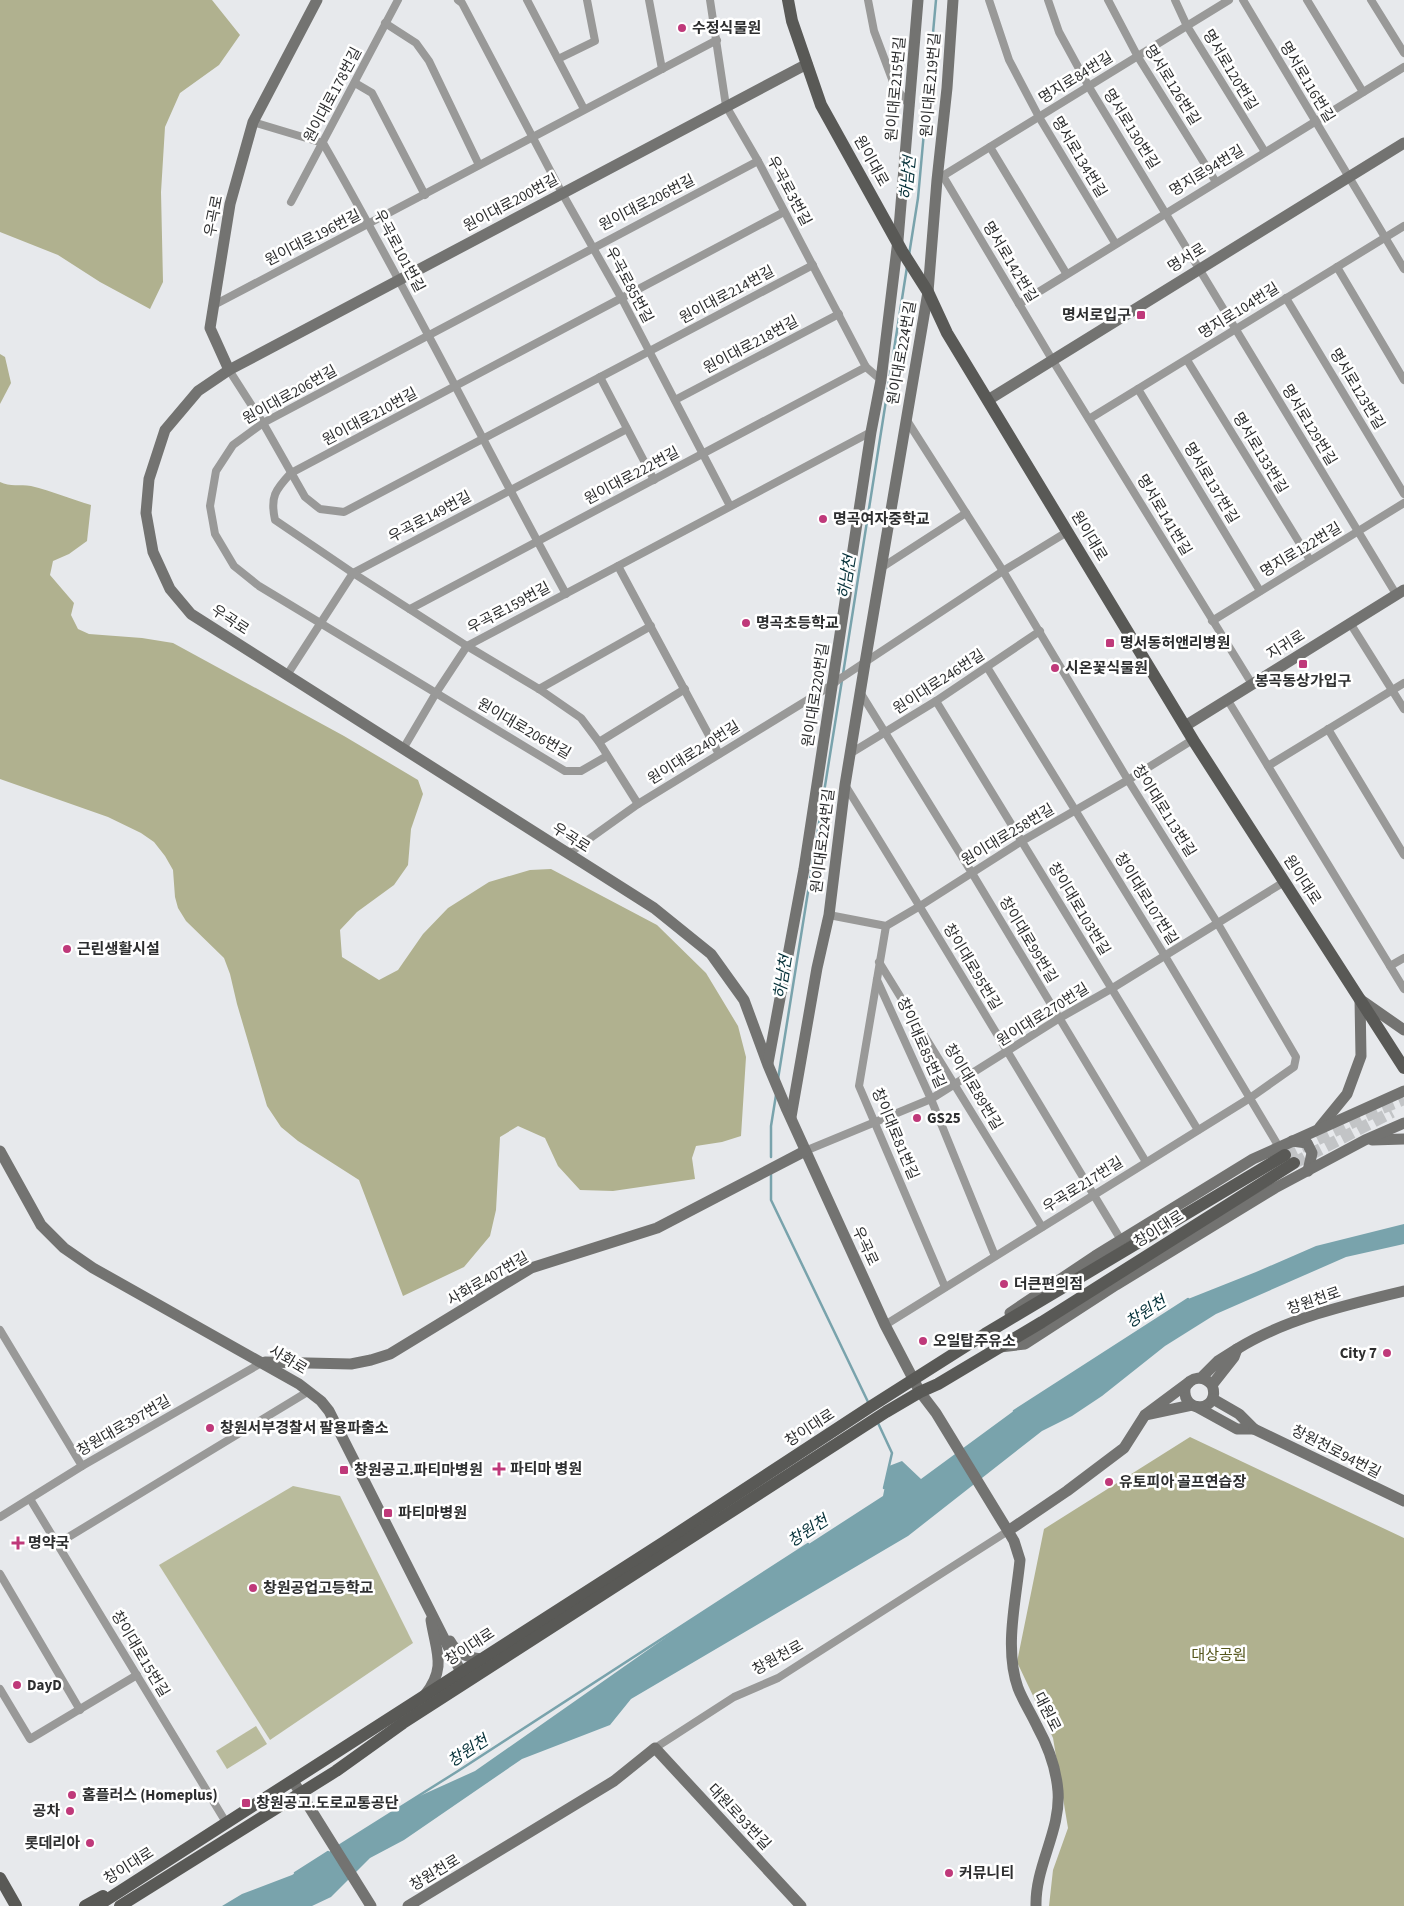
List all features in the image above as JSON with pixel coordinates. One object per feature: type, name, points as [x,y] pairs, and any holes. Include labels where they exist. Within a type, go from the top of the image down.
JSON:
[{"type":"main road","name":"원이대로","points":[[788,0],[792,21],[821,105],[926,289],[947,333],[1185,726],[1404,1068]]},
{"type":"main road","name":"창이대로","points":[[120,1906],[336,1771],[464,1677],[917,1386],[985,1334],[1286,1155]]},
{"type":"main road","name":"창이대로","points":[[917,1386],[938,1384],[999,1347],[1286,1155]]},
{"type":"main road","name":"창이대로","points":[[97,1906],[424,1697],[464,1677],[481,1660],[664,1542],[864,1419]]},
{"type":"main road","points":[[0,1878],[14,1902],[24,1906]]},
{"type":"main road","points":[[85,1906],[101,1897],[118,1892]]},
{"type":"street","name":"우곡로","points":[[317,0],[253,122],[230,204],[210,328],[229,370],[198,391],[165,430],[149,479],[146,513],[153,552],[170,588],[192,614],[654,908],[712,954],[744,1000],[769,1068],[805,1151],[885,1325],[917,1386]]},
{"type":"street","name":"원이대로178번길","points":[[291,202],[398,0]]},
{"type":"street","points":[[527,0],[584,109]]},
{"type":"street","points":[[558,59],[595,41],[588,0]]},
{"type":"street","points":[[649,0],[662,69]]},
{"type":"street","name":"우곡로3번길","points":[[710,0],[726,106],[758,161],[866,366],[881,380]]},
{"type":"street","points":[[868,0],[874,31],[895,87],[910,106]]},
{"type":"street","name":"원이대로215번길","points":[[900,246],[900,203],[918,0]]},
{"type":"street","name":"원이대로219번길","points":[[926,289],[940,178],[953,0]]},
{"type":"street","name":"명서로134번길","points":[[989,0],[1010,60],[1039,117],[1115,243]]},
{"type":"street","name":"명서로130번길","points":[[1048,0],[1059,32],[1089,87],[1199,268]]},
{"type":"street","name":"명서로126번길","points":[[1108,0],[1138,56],[1216,182]]},
{"type":"street","name":"명서로120번길","points":[[1175,0],[1187,26],[1265,152]]},
{"type":"street","name":"명지로84번길","points":[[940,178],[1229,0]]},
{"type":"street","name":"명서로116번길","points":[[1243,0],[1404,269]]},
{"type":"street","points":[[1307,0],[1363,92]]},
{"type":"street","points":[[1371,0],[1404,53]]},
{"type":"street","name":"우곡로85번길","points":[[462,1],[532,137],[622,299],[730,506]]},
{"type":"street","points":[[385,23],[416,43],[429,61],[479,165]]},
{"type":"street","name":"원이대로196번길","points":[[214,305],[370,225],[584,109],[717,40]]},
{"type":"street","name":"원이대로200번길","points":[[229,370],[807,64]]},
{"type":"street","name":"명지로94번길","points":[[1019,304],[1115,243],[1404,68]]},
{"type":"street","points":[[355,83],[372,93],[424,195]]},
{"type":"street","points":[[253,122],[323,143]]},
{"type":"street","name":"우곡로101번길","points":[[323,143],[400,279],[428,336],[484,437],[510,491],[566,594]]},
{"type":"street","name":"명서로","points":[[988,400],[1404,143]]},
{"type":"street","points":[[990,147],[1066,274]]},
{"type":"street","name":"원이대로206번길","points":[[607,756],[581,771],[564,771],[322,622],[259,586],[234,566],[215,534],[210,506],[216,471],[233,445],[262,423],[758,161]]},
{"type":"street","name":"명서로142번길","points":[[940,178],[1053,361]]},
{"type":"street","name":"원이대로210번길","points":[[638,804],[599,742],[581,718],[353,573],[275,520],[272,504],[277,488],[291,473],[784,212]]},
{"type":"street","name":"명지로104번길","points":[[1089,419],[1236,331],[1404,226]]},
{"type":"street","name":"원이대로220번길","points":[[769,1068],[835,683],[900,246]]},
{"type":"street","name":"원이대로214번길","points":[[484,437],[813,265]]},
{"type":"street","points":[[1337,267],[1404,380]]},
{"type":"street","name":"명서로129번길","points":[[1199,268],[1358,532],[1400,592]]},
{"type":"street","name":"원이대로224번길","points":[[789,1114],[829,916],[860,692],[862,665],[881,568],[926,289]]},
{"type":"street","name":"명서로123번길","points":[[1286,298],[1404,494]]},
{"type":"street","name":"원이대로218번길","points":[[675,400],[839,314]]},
{"type":"street","name":"명서로133번길","points":[[1187,360],[1310,560]]},
{"type":"street","name":"명서로141번길","points":[[1053,361],[1252,684]]},
{"type":"street","name":"원이대로222번길","points":[[410,609],[538,543],[866,366]]},
{"type":"street","points":[[229,370],[305,497],[320,509],[344,512],[484,437]]},
{"type":"street","points":[[600,377],[654,480]]},
{"type":"street","points":[[600,377],[654,480]]},
{"type":"street","name":"명서로137번길","points":[[1138,389],[1260,591]]},
{"type":"street","name":"원이대로224번길","points":[[906,418],[1003,571]]},
{"type":"street","name":"우곡로149번길","points":[[353,573],[627,429]]},
{"type":"street","name":"우곡로159번길","points":[[403,749],[436,693],[467,646],[871,432]]},
{"type":"street","name":"명지로122번길","points":[[1212,621],[1404,503]]},
{"type":"street","points":[[881,568],[966,513]]},
{"type":"street","points":[[862,665],[1003,571],[1067,532]]},
{"type":"street","points":[[618,566],[719,754]]},
{"type":"street","name":"창이대로113번길","points":[[1003,571],[1128,780],[1218,924],[1296,1057],[1294,1067]]},
{"type":"street","points":[[287,675],[353,573]]},
{"type":"street","name":"지귀로","points":[[1185,726],[1400,592]]},
{"type":"street","points":[[1350,623],[1404,709]]},
{"type":"street","points":[[538,689],[651,626]]},
{"type":"street","name":"원이대로246번길","points":[[851,753],[936,701],[1040,631]]},
{"type":"street","name":"원이대로240번길","points":[[568,854],[638,804],[862,665]]},
{"type":"street","name":"창이대로107번길","points":[[987,667],[1286,1155]]},
{"type":"street","points":[[1268,766],[1404,683]]},
{"type":"street","points":[[599,742],[685,689]]},
{"type":"street","name":"창이대로99번길","points":[[860,692],[972,873],[1058,1019],[1146,1162]]},
{"type":"street","points":[[1227,699],[1404,989]]},
{"type":"street","name":"창이대로103번길","points":[[936,701],[1110,989],[1198,1130]]},
{"type":"street","points":[[1328,729],[1404,855]]},
{"type":"street","name":"원이대로258번길","points":[[886,926],[1022,841],[1128,780],[1194,739]]},
{"type":"street","name":"창이대로95번길","points":[[846,785],[1121,1240]]},
{"type":"street","name":"원이대로270번길","points":[[805,1151],[931,1100],[1058,1019],[1218,924],[1284,882]]},
{"type":"street","points":[[829,916],[886,926]]},
{"type":"street","name":"창이대로81번길","points":[[886,926],[859,1086],[945,1287]]},
{"type":"street","points":[[1390,966],[1404,958]]},
{"type":"street","name":"창이대로89번길","points":[[879,962],[956,1084],[1042,1227]]},
{"type":"street","name":"창이대로85번길","points":[[877,980],[931,1100],[995,1256]]},
{"type":"street","points":[[1360,999],[1404,1030]]},
{"type":"street","points":[[1318,1130],[1347,1094],[1361,1056],[1360,999]]},
{"type":"street","name":"우곡로217번길","points":[[885,1325],[1250,1098],[1294,1067]]},
{"type":"street","points":[[985,1334],[1002,1318],[1121,1240],[1253,1159],[1286,1155],[1292,1141],[1404,1091]]},
{"type":"street","points":[[999,1347],[1025,1344],[1116,1285],[1275,1188],[1365,1140],[1404,1123]]},
{"type":"street","points":[[1365,1140],[1404,1139]]},
{"type":"street","points":[[1292,1141],[1307,1143],[1312,1153],[1308,1171]]},
{"type":"street","name":"사화로","points":[[0,1151],[40,1224],[64,1248],[93,1268],[263,1362],[309,1391],[329,1411],[464,1677]]},
{"type":"street","name":"사화로407번길","points":[[263,1362],[350,1364],[390,1354],[531,1268],[657,1228],[805,1151]]},
{"type":"street","name":"창원천로","points":[[1201,1378],[1218,1361],[1255,1338],[1289,1324],[1355,1302],[1404,1291]]},
{"type":"street","points":[[0,1330],[82,1466]]},
{"type":"street","points":[[1212,1385],[1234,1357],[1237,1349]]},
{"type":"street","name":"창원대로397번길","points":[[0,1517],[82,1466],[263,1362]]},
{"type":"street","points":[[1201,1378],[1212,1385],[1213,1398],[1206,1405],[1145,1415],[1191,1380],[1201,1378]]},
{"type":"street","points":[[1188,1383],[1185,1393],[1188,1402],[1238,1429],[1254,1429]]},
{"type":"street","name":"대원로","points":[[917,1386],[936,1413],[1008,1531],[1016,1546],[1020,1560],[1012,1643],[1013,1666],[1019,1690],[1052,1758],[1058,1792],[1057,1814],[1049,1849],[1038,1881],[1036,1906]]},
{"type":"street","points":[[57,1544],[309,1391]]},
{"type":"street","points":[[1213,1398],[1239,1414],[1254,1429]]},
{"type":"street","name":"창원천로","points":[[408,1906],[614,1780],[655,1748],[734,1697],[778,1678],[1067,1492],[1124,1448],[1145,1415]]},
{"type":"street","name":"창원천로94번길","points":[[1254,1429],[1404,1501]]},
{"type":"street","name":"창이대로15번길","points":[[30,1499],[227,1824]]},
{"type":"street","points":[[0,1574],[80,1710]]},
{"type":"street","points":[[429,1609],[454,1648],[462,1654],[481,1660]]},
{"type":"street","points":[[424,1697],[437,1676],[439,1666],[429,1609]]},
{"type":"street","points":[[0,1689],[30,1739],[137,1676]]},
{"type":"street","name":"대원로93번길","points":[[655,1748],[801,1906]]},
{"type":"street","points":[[293,1781],[371,1906]]},
{"type":"green space","points":[[0,0],[212,0],[240,35],[219,65],[180,93],[165,127],[161,192],[163,282],[150,309],[100,282],[58,255],[0,232]]},
{"type":"green space","points":[[0,354],[5,357],[11,383],[0,404]]},
{"type":"green space","points":[[0,482],[31,486],[91,505],[87,541],[69,554],[53,561],[50,575],[74,603],[71,615],[78,629],[89,634],[142,638],[173,643],[344,736],[418,780],[423,794],[411,829],[408,865],[394,885],[357,912],[340,930],[342,957],[379,980],[398,970],[423,934],[448,908],[489,882],[530,870],[551,869],[657,925],[706,973],[738,1026],[746,1057],[741,1136],[722,1142],[696,1146],[692,1158],[695,1179],[613,1191],[580,1190],[558,1166],[545,1138],[518,1126],[500,1137],[496,1210],[490,1236],[464,1267],[403,1296],[359,1180],[298,1141],[281,1127],[267,1106],[224,958],[186,921],[178,908],[175,897],[173,870],[165,856],[154,842],[141,833],[108,817],[0,779]]},
{"type":"green space","name":"대상공원","points":[[1190,1437],[1404,1538],[1404,1906],[1049,1906],[1053,1870],[1068,1828],[1053,1738],[1017,1662],[1044,1529]]},
{"type":"green space","points":[[293,1486],[340,1496],[413,1643],[270,1740],[159,1565]]},
{"type":"green space","points":[[256,1726],[267,1744],[227,1769],[216,1751]]},
{"type":"water","points":[[1404,1224],[1404,1244],[1346,1257],[1216,1314],[1165,1346],[1102,1396],[1072,1416],[1042,1431],[908,1536],[631,1699],[610,1725],[522,1759],[404,1840],[370,1858],[331,1897],[312,1906],[222,1906],[242,1894],[292,1875],[413,1799],[475,1771],[682,1626],[883,1496],[889,1466],[902,1461],[921,1479],[1015,1410],[1188,1299],[1316,1246]]},
{"type":"waterway","name":"하남천","points":[[909,255],[918,198],[936,0]]},
{"type":"waterway","name":"하남천","points":[[843,674],[907,267]]},
{"type":"waterway","name":"하남천","points":[[778,1079],[842,680]]},
{"type":"waterway","name":"하남천","points":[[771,1157],[771,1126],[776,1095]]},
{"type":"waterway","points":[[771,1172],[771,1200],[869,1404]]},
{"type":"waterway","name":"창원천","points":[[1014,1411],[1188,1299]]},
{"type":"waterway","points":[[878,1423],[892,1453],[884,1488]]},
{"type":"waterway","name":"창원천","points":[[337,1847],[458,1771],[808,1544]]},
{"type":"waterway","name":"창원천","points":[[295,1873],[328,1852]]},
{"type":"tunnel","points":[[1285,1155],[1404,1099]]},
{"type":"tunnel","points":[[1294,1163],[1392,1112]]},
{"type":"place","name":"수정식물원","points":[[682,28]]},
{"type":"place","name":"명서로입구","points":[[1141,315]]},
{"type":"place","name":"명곡여자중학교","points":[[823,519]]},
{"type":"place","name":"명곡초등학교","points":[[746,623]]},
{"type":"place","name":"명서동허앤리병원","points":[[1110,643]]},
{"type":"place","name":"봉곡동상가입구","points":[[1303,664]]},
{"type":"place","name":"시온꽃식물원","points":[[1055,668]]},
{"type":"place","name":"근린생활시설","points":[[67,949]]},
{"type":"place","name":"GS25","points":[[917,1118]]},
{"type":"place","name":"더큰편의점","points":[[1004,1284]]},
{"type":"place","name":"오일탑주유소","points":[[923,1341]]},
{"type":"place","name":"City 7","points":[[1387,1353]]},
{"type":"place","name":"창원서부경찰서 팔용파출소","points":[[210,1428]]},
{"type":"place","name":"파티마 병원","points":[[499,1469]]},
{"type":"place","name":"창원공고.파티마병원","points":[[344,1470]]},
{"type":"place","name":"유토피아 골프연습장","points":[[1109,1482]]},
{"type":"place","name":"파티마병원","points":[[388,1513]]},
{"type":"place","name":"명약국","points":[[18,1543]]},
{"type":"place","name":"창원공업고등학교","points":[[253,1588]]},
{"type":"place","name":"DayD","points":[[17,1685]]},
{"type":"place","name":"홈플러스 (Homeplus)","points":[[72,1795]]},
{"type":"place","name":"창원공고.도로교통공단","points":[[246,1803]]},
{"type":"place","name":"공차","points":[[70,1811]]},
{"type":"place","name":"롯데리아","points":[[90,1843]]},
{"type":"place","name":"커뮤니티","points":[[949,1873]]}]
